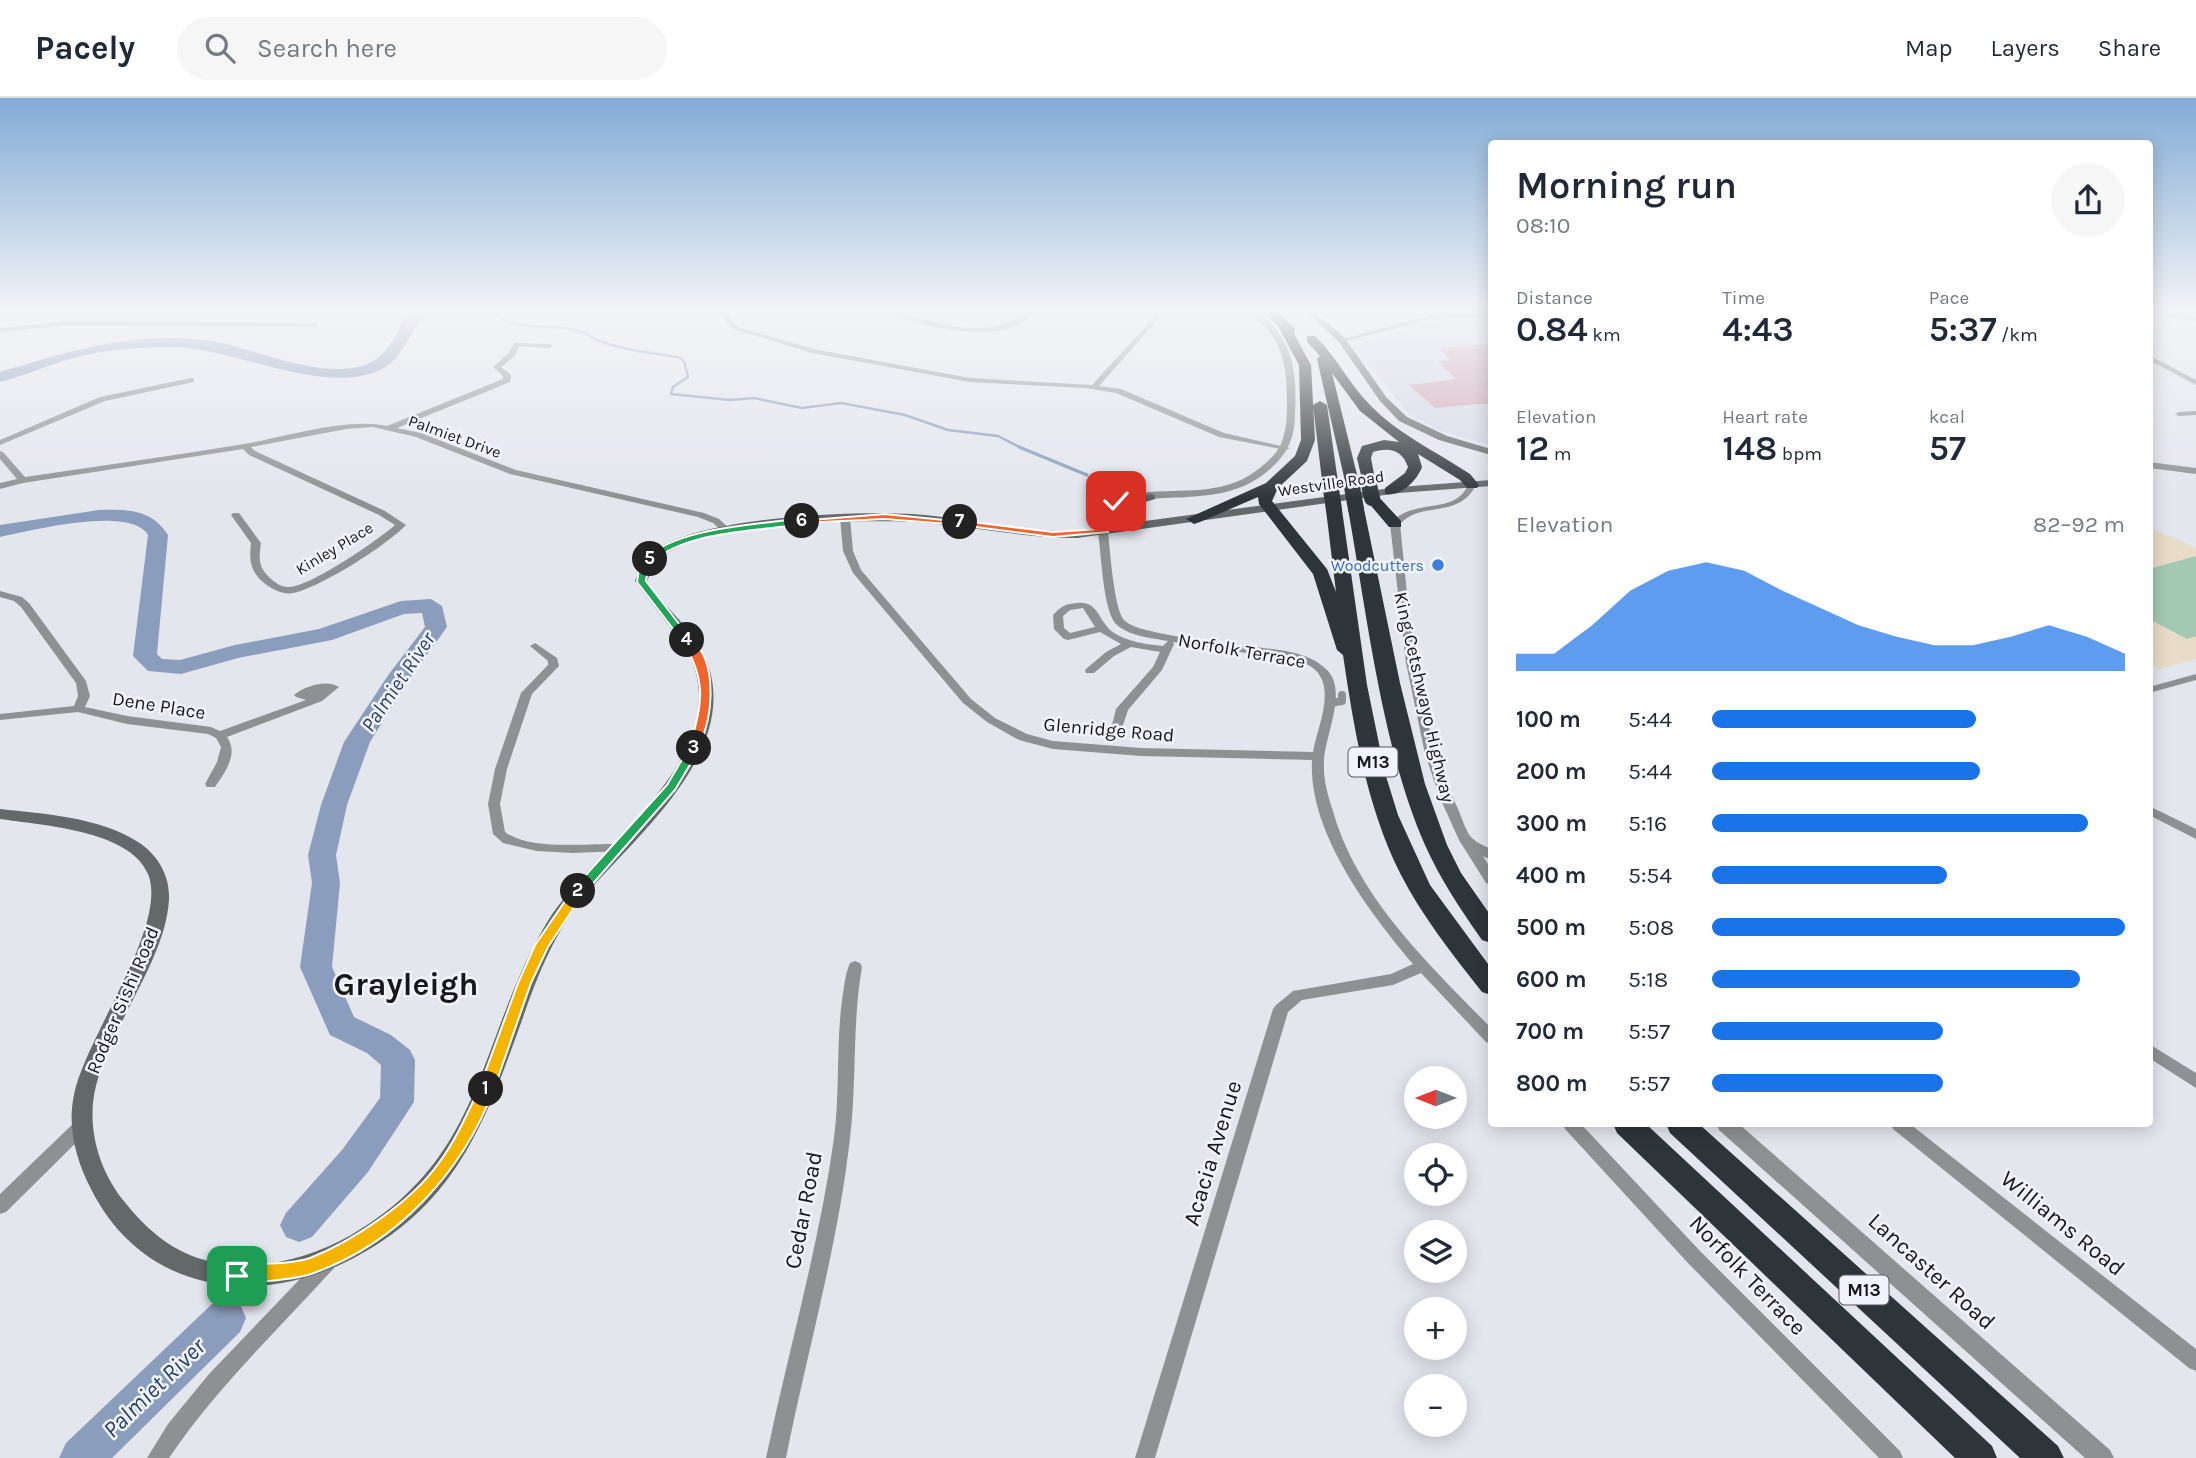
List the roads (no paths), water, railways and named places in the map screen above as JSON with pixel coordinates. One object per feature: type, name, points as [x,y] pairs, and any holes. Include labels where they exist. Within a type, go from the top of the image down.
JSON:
[{"type":"highway","points":[[1305,372],[1308,440],[1302,458],[1271,486],[1264,496],[1268,508],[1321,573],[1351,691]]},
{"type":"highway","name":"King Cetshwayo Highway","points":[[1314,372],[1334,510],[1351,691],[1378,788],[1402,854],[1436,915],[1488,981]]},
{"type":"highway","name":"King Cetshwayo Highway","points":[[1328,372],[1352,487],[1366,497],[1401,675],[1419,807],[1451,877],[1488,930]]},
{"type":"highway","points":[[1341,372],[1368,411],[1465,484]]},
{"type":"highway","points":[[1395,524],[1366,497],[1364,453],[1374,446],[1399,446],[1465,484]]},
{"type":"highway","points":[[1394,491],[1412,475],[1415,467],[1411,456],[1399,446]]},
{"type":"highway","points":[[1194,519],[1271,486]]},
{"type":"highway","name":"M13","points":[[1630,1127],[1980,1458]]},
{"type":"highway","name":"M13","points":[[1683,1127],[2046,1458]]},
{"type":"main road","points":[[1365,372],[1383,399],[1403,419],[1443,438],[1488,451]]},
{"type":"main road","name":"Westville Road","points":[[1268,508],[1465,484],[1488,475]]},
{"type":"main road","points":[[1465,484],[1488,485]]},
{"type":"main road","points":[[1146,526],[1129,519],[1123,510],[1128,504],[1151,497]]},
{"type":"main road","name":"Rodger Sishi Road","points":[[0,814],[108,835],[127,843],[144,857],[158,878],[159,909],[146,946],[97,1050],[84,1096],[83,1125],[87,1153],[107,1199],[144,1241],[185,1264],[221,1275],[259,1275],[309,1267],[332,1257],[391,1221],[443,1171],[478,1110],[524,983],[542,945],[575,895],[658,804],[685,766],[706,712],[705,678],[699,659],[641,582],[643,569],[652,557],[673,545],[727,531],[845,518],[928,519],[1034,534],[1103,532],[1268,508]]},
{"type":"street","points":[[389,428],[507,380],[504,372]]},
{"type":"street","points":[[931,372],[970,380],[1094,387],[1130,395],[1222,435],[1286,448]]},
{"type":"street","points":[[1094,387],[1107,372]]},
{"type":"street","points":[[1103,532],[1105,512],[1111,503],[1231,491],[1257,476],[1286,448],[1290,435],[1289,372]]},
{"type":"street","points":[[2177,372],[2196,383]]},
{"type":"street","points":[[0,443],[103,399],[191,380]]},
{"type":"street","points":[[2179,414],[2196,413]]},
{"type":"street","name":"Palmiet Drive","points":[[0,486],[355,425],[389,428],[418,435],[513,472],[701,515],[716,521],[727,531]]},
{"type":"street","name":"Kinley Place","points":[[236,515],[256,543],[254,556],[257,568],[275,586],[284,590],[304,586],[401,525],[382,513],[257,456],[245,446]]},
{"type":"street","points":[[0,454],[23,480]]},
{"type":"street","points":[[2153,466],[2196,471]]},
{"type":"street","points":[[1465,484],[1452,502],[1404,515],[1395,524],[1403,614],[1401,675],[1434,773],[1464,840],[1488,876]]},
{"type":"street","name":"Glenridge Road","points":[[845,518],[848,551],[856,571],[967,702],[1006,729],[1039,742],[1078,747],[1265,756],[1318,755]]},
{"type":"street","name":"Norfolk Terrace","points":[[1103,532],[1115,610],[1120,623],[1140,633],[1296,656],[1325,670],[1329,681],[1330,703],[1318,755],[1318,779],[1343,857],[1368,896],[1424,965],[1488,1035]]},
{"type":"street","points":[[0,594],[18,599],[25,605],[82,683],[84,696],[78,709]]},
{"type":"street","points":[[1102,628],[1129,644],[1166,650]]},
{"type":"street","points":[[1118,725],[1122,709],[1157,668],[1172,638]]},
{"type":"street","points":[[1090,671],[1110,654],[1129,644]]},
{"type":"street","points":[[535,646],[553,660],[554,666],[527,694],[501,769],[494,804],[499,834],[510,844],[618,848]]},
{"type":"street","points":[[2153,689],[2196,677]]},
{"type":"street","points":[[1330,703],[1342,701],[1351,691]]},
{"type":"street","points":[[221,735],[318,699]]},
{"type":"street","name":"Dene Place","points":[[0,717],[78,709],[127,720],[211,731],[221,735],[228,746],[226,757],[211,784]]},
{"type":"street","points":[[2153,812],[2196,835]]},
{"type":"street","points":[[1464,840],[1488,853]]},
{"type":"street","name":"Acacia Avenue","points":[[1145,1458],[1281,1009],[1298,995],[1393,979],[1424,965]]},
{"type":"street","name":"Cedar Road","points":[[776,1458],[832,1203],[842,1134],[849,992],[855,967]]},
{"type":"street","points":[[2153,1053],[2196,1081]]},
{"type":"street","points":[[0,1206],[83,1125]]},
{"type":"street","name":"Norfolk Terrace","points":[[1574,1127],[1694,1256],[1893,1458]]},
{"type":"street","name":"Lancaster Road","points":[[1729,1127],[2102,1458]]},
{"type":"street","name":"Williams Road","points":[[1903,1127],[2196,1361]]},
{"type":"street","points":[[157,1458],[216,1379],[332,1257]]},
{"type":"waterway","name":"Palmiet River","points":[[0,377],[15,372]]},
{"type":"waterway","name":"Palmiet River","points":[[324,372],[340,372]]},
{"type":"waterway","points":[[687,372],[688,377],[673,387],[671,394],[730,400],[754,398],[802,408],[841,403],[905,415],[948,430],[998,436],[1020,447]]},
{"type":"waterway","points":[[1020,447],[1087,475]]},
{"type":"waterway","name":"Palmiet River","points":[[0,531],[99,516],[136,517],[148,522],[158,535],[145,656],[156,666],[181,667],[235,652],[324,635],[401,608],[431,606],[436,627],[397,679],[357,742],[334,805],[322,855],[326,883],[316,967],[342,1026],[379,1044],[398,1060],[397,1102],[355,1161],[299,1225]]},
{"type":"waterway","name":"Palmiet River","points":[[81,1458],[226,1318]]},
{"type":"place","name":"Woodcutters","points":[[1438,565]]},
{"type":"district","name":"Grayleigh","points":[[406,984]]}]
